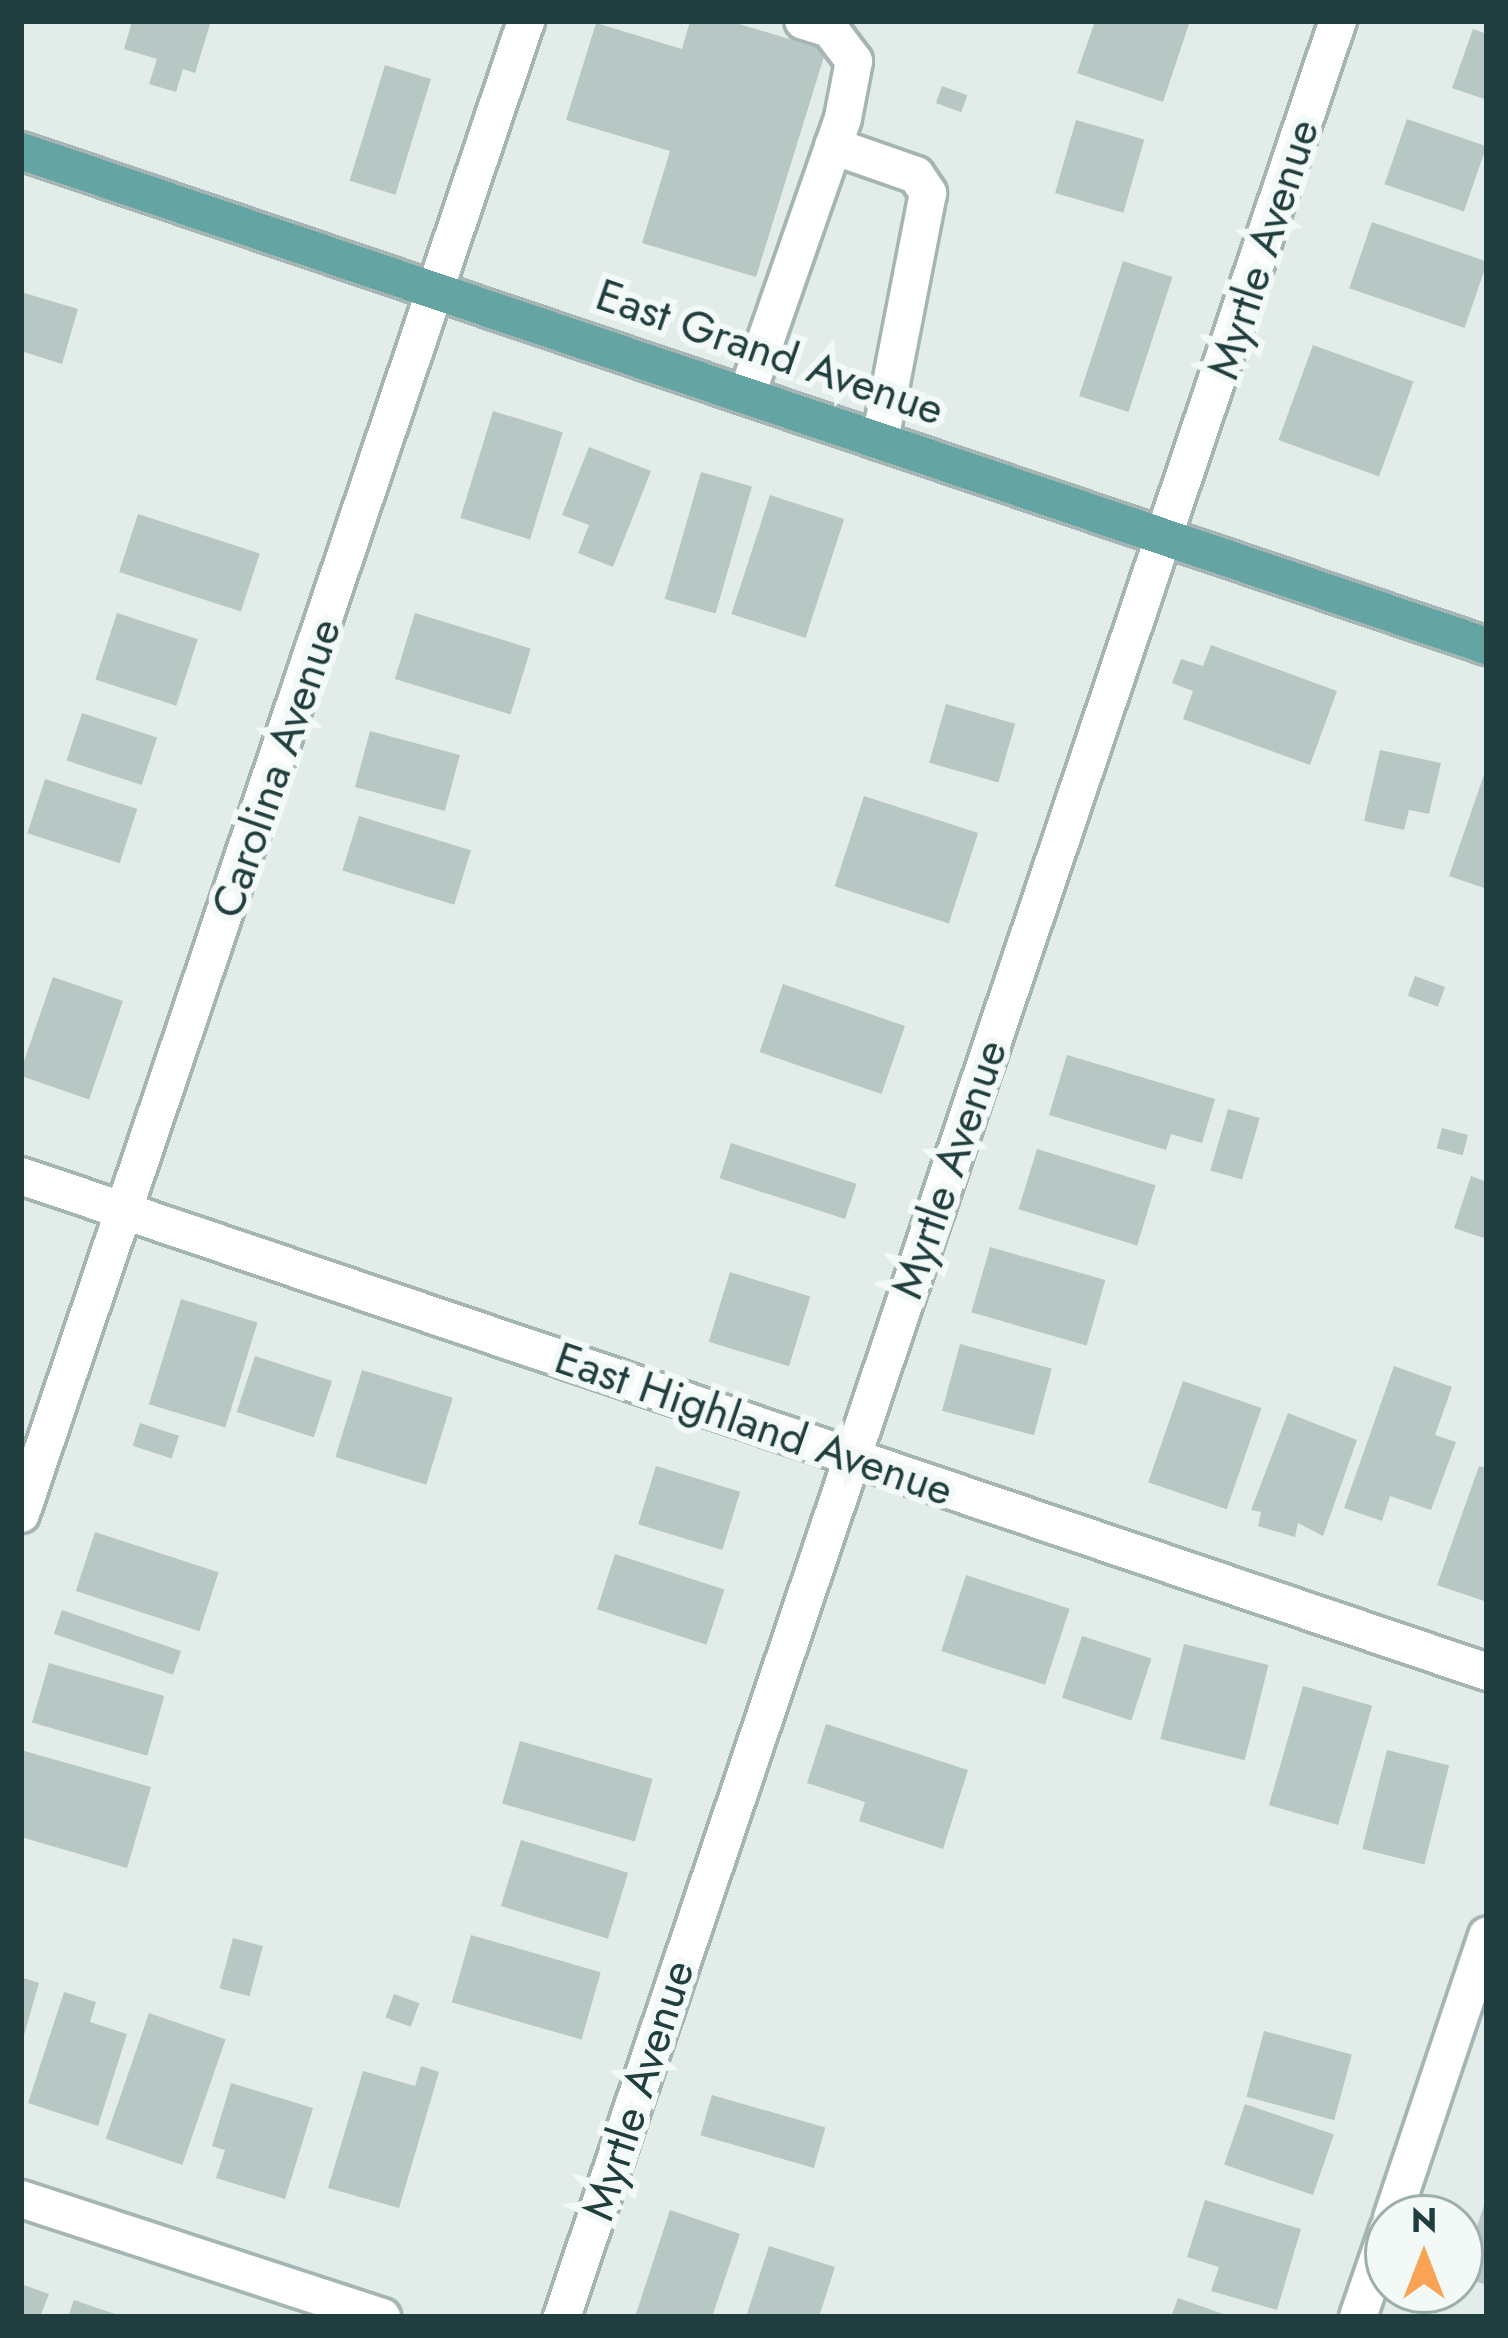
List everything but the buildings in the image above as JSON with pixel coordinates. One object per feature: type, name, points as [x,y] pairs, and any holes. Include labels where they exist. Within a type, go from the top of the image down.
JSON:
[{"type":"main road","name":"East Grand Avenue","points":[[21,151],[1487,646]]},
{"type":"street","name":"Carolina Avenue","points":[[21,1514],[526,21]]},
{"type":"street","points":[[747,394],[833,146],[854,61],[830,29],[803,21]]},
{"type":"street","name":"Myrtle Avenue","points":[[562,2317],[849,1456],[1168,541],[1338,21]]},
{"type":"street","points":[[833,146],[916,175],[928,194],[880,441]]},
{"type":"street","name":"East Highland Avenue","points":[[21,1176],[1487,1672]]},
{"type":"street","points":[[1400,2194],[1487,1936]]},
{"type":"street","points":[[21,2199],[382,2317]]}]
